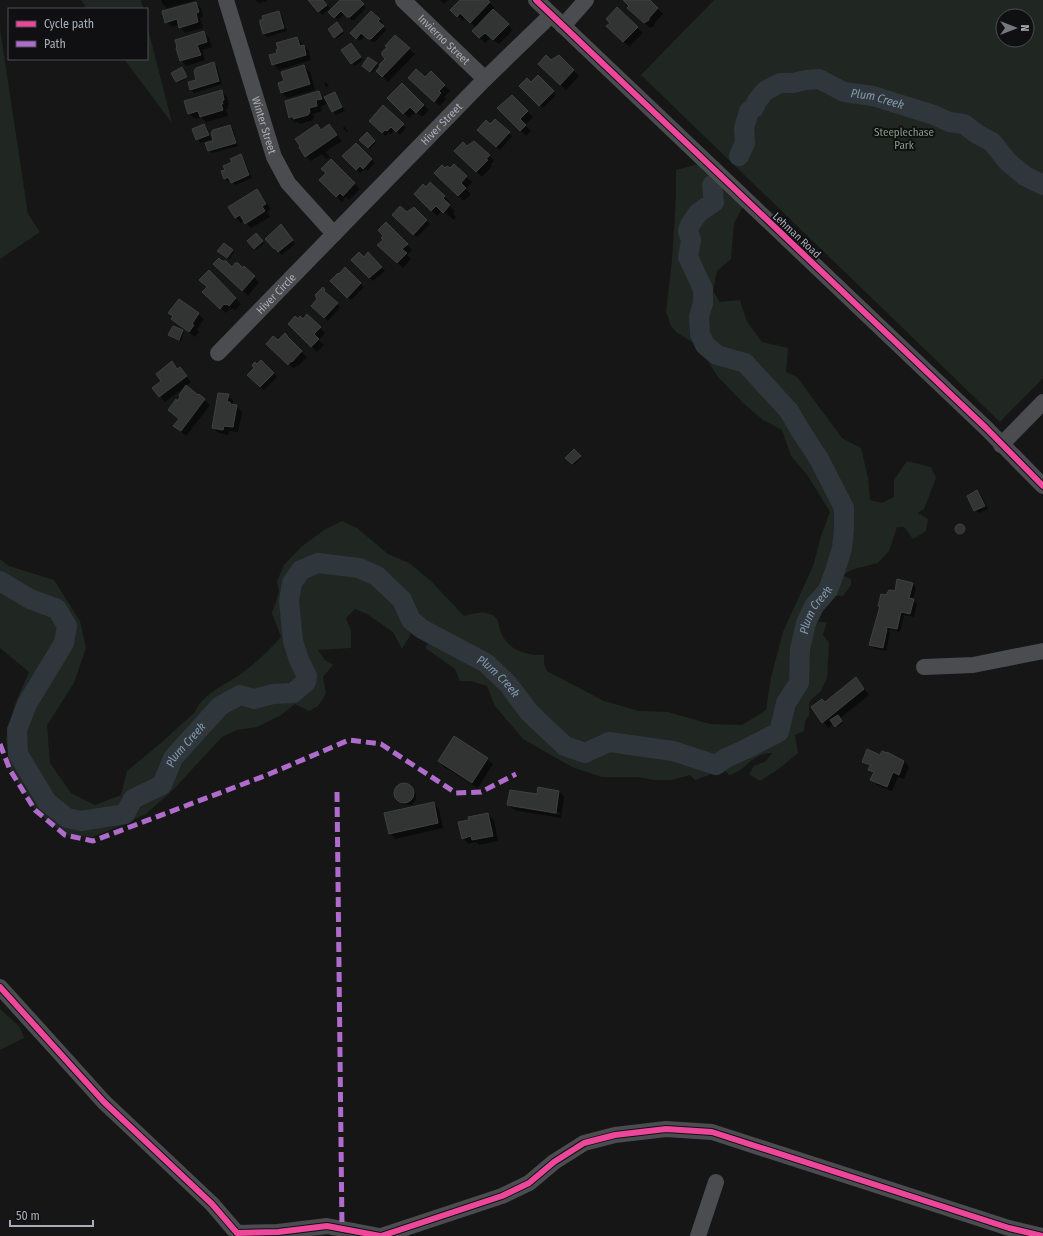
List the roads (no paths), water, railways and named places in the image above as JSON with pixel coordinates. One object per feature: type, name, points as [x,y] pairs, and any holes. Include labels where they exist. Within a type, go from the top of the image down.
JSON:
[{"type":"street","name":"Winter Street","points":[[226,0],[274,157],[288,183],[334,234]]},
{"type":"street","name":"Invierno Street","points":[[403,0],[485,79]]},
{"type":"street","name":"Lehman Road","points":[[536,0],[986,428],[1001,445],[1043,486]]},
{"type":"street","points":[[563,26],[586,0]]},
{"type":"street","name":"Hiver Street","points":[[334,234],[485,79],[551,15]]},
{"type":"street","name":"Hiver Circle","points":[[218,353],[334,234]]},
{"type":"street","points":[[1001,445],[1043,402]]},
{"type":"street","points":[[924,666],[973,665],[1043,651]]},
{"type":"street","points":[[0,987],[104,1102],[212,1204],[237,1233],[278,1232],[328,1226],[380,1236],[502,1196],[529,1183],[554,1162],[584,1143],[615,1135],[666,1129],[712,1132],[1009,1228],[1042,1236]]},
{"type":"street","points":[[698,1236],[716,1182]]},
{"type":"waterway","name":"Plum Creek","points":[[739,156],[745,143],[744,128],[749,111],[754,108],[757,101],[765,91],[780,83],[793,83],[819,79],[844,92],[873,96],[934,115],[949,122],[964,124],[977,134],[992,142],[1008,162],[1025,176],[1043,185]]},
{"type":"waterway","name":"Plum Creek","points":[[0,581],[30,599],[57,609],[67,626],[64,643],[27,704],[17,730],[18,754],[47,802],[67,818],[81,821],[125,814],[133,799],[162,785],[173,758],[220,706],[240,695],[254,699],[273,694],[293,693],[306,682],[307,676],[299,660],[293,641],[289,601],[292,583],[301,570],[318,563],[359,568],[377,576],[402,600],[411,620],[422,629],[486,663],[508,684],[529,712],[565,746],[585,753],[609,742],[673,751],[716,765],[726,758],[779,732],[786,703],[799,683],[800,649],[806,623],[814,606],[828,590],[842,548],[844,508],[819,459],[789,411],[745,363],[717,355],[705,345],[700,334],[699,317],[703,303],[703,289],[688,257],[691,240],[688,231],[698,213],[714,202],[712,185]]},
{"type":"park label","name":"Steeplechase Park","points":[[904,138]]}]
